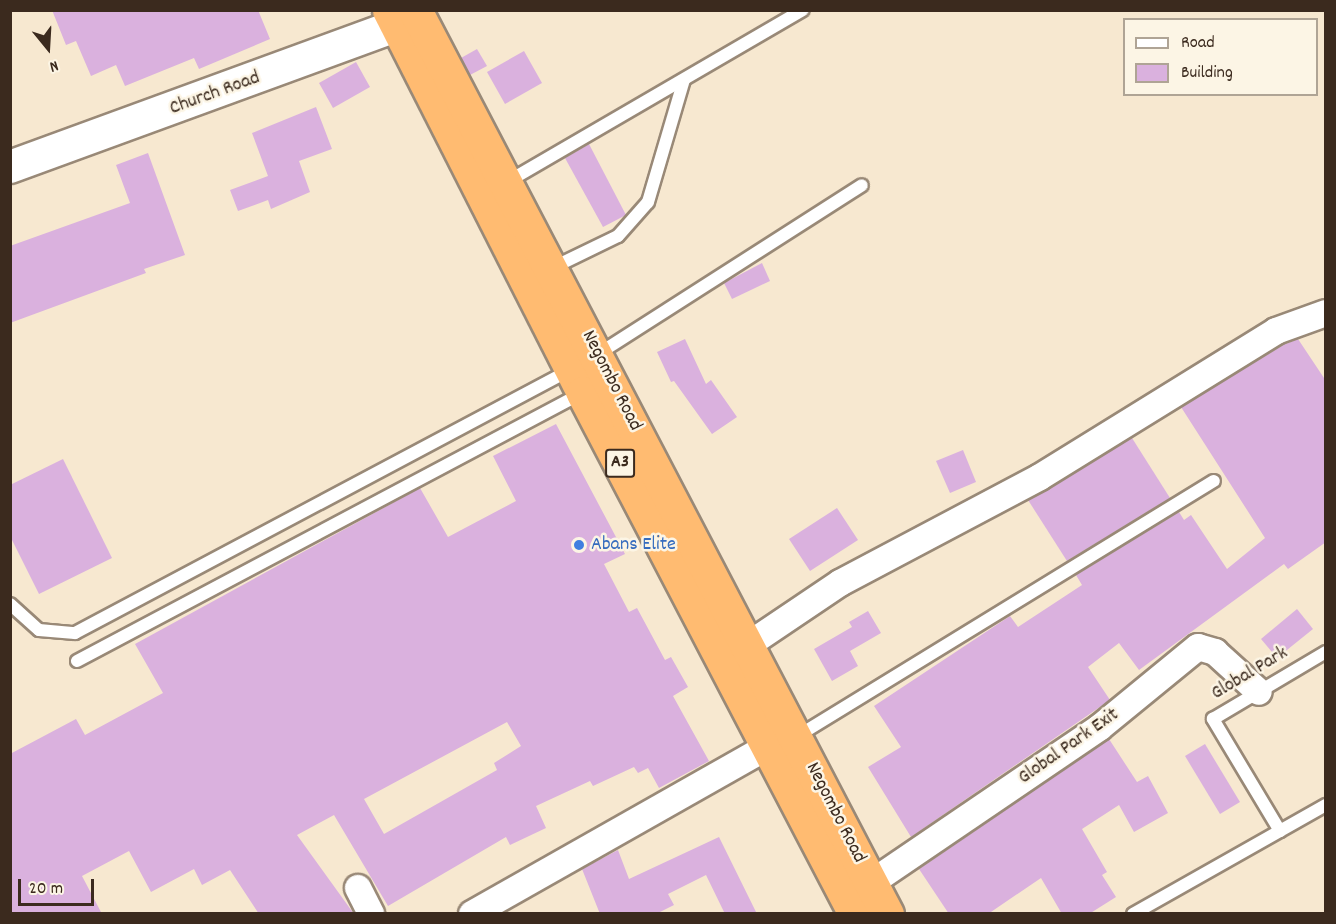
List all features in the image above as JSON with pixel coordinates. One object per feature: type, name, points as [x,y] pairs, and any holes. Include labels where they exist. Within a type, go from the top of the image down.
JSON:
[{"type":"highway","name":"Negombo Road","points":[[405,16],[507,182],[552,267],[584,372],[748,645],[782,742],[855,914]]},
{"type":"highway","name":"Negombo Road","points":[[405,16],[584,372],[782,742],[871,883],[887,914]]},
{"type":"street","name":"Church Road","points":[[10,167],[405,16]]},
{"type":"street","points":[[748,645],[840,584],[1040,477],[1276,331],[1326,313]]},
{"type":"street","name":"Global Park Exit","points":[[871,883],[1099,728],[1198,647],[1215,652],[1259,692]]},
{"type":"street","points":[[472,914],[782,742]]},
{"type":"street","points":[[358,888],[371,914]]},
{"type":"lane","points":[[507,182],[803,10]]},
{"type":"lane","points":[[552,267],[618,236],[648,202],[684,80]]},
{"type":"lane","points":[[77,661],[584,372],[862,185]]},
{"type":"lane","points":[[10,604],[39,630],[75,633],[584,372]]},
{"type":"lane","points":[[782,742],[1214,481]]},
{"type":"lane","name":"Global Park","points":[[1280,831],[1213,719],[1326,652]]},
{"type":"lane","points":[[1133,914],[1326,805]]},
{"type":"building","points":[[52,10],[258,10],[270,39],[199,69],[194,58],[125,86],[116,65],[91,76],[76,41],[66,45]]},
{"type":"building","points":[[477,49],[487,66],[470,75],[461,58]]},
{"type":"building","points":[[524,51],[542,83],[505,104],[487,72]]},
{"type":"building","points":[[356,62],[370,87],[333,108],[319,83]]},
{"type":"building","points":[[316,107],[332,149],[299,161],[310,192],[271,209],[268,200],[238,211],[230,190],[268,176],[252,133]]},
{"type":"building","points":[[589,144],[626,215],[603,227],[565,158]]},
{"type":"building","points":[[148,153],[185,255],[144,269],[146,273],[10,323],[10,246],[130,203],[116,165]]},
{"type":"building","points":[[762,263],[770,281],[732,299],[724,283]]},
{"type":"building","points":[[685,339],[706,384],[711,380],[737,417],[712,434],[674,381],[671,382],[657,352]]},
{"type":"building","points":[[1298,339],[1326,381],[1326,542],[1288,569],[1284,564],[1139,670],[1119,643],[1088,667],[1110,700],[911,837],[868,767],[901,747],[874,706],[1010,616],[1018,627],[1082,585],[1076,575],[1179,512],[1184,520],[1191,515],[1227,569],[1265,538],[1181,407],[1283,345]]},
{"type":"building","points":[[556,424],[625,554],[604,564],[629,612],[637,608],[665,660],[671,657],[688,687],[673,696],[709,761],[659,788],[648,768],[638,773],[634,767],[593,786],[590,781],[536,806],[546,828],[510,845],[506,837],[388,906],[334,815],[297,835],[354,914],[259,914],[230,870],[202,885],[194,869],[151,892],[129,851],[82,876],[102,914],[10,914],[10,754],[76,719],[85,735],[163,693],[135,644],[420,488],[448,537],[516,501],[493,456]],"holes":[[[507,722],[521,746],[494,763],[497,770],[384,834],[364,799]]]},
{"type":"building","points":[[1132,438],[1170,498],[1067,561],[1028,500]]},
{"type":"building","points":[[963,450],[976,482],[950,493],[936,461]]},
{"type":"building","points":[[63,459],[112,558],[39,594],[10,536],[10,485]]},
{"type":"building","points":[[837,508],[858,540],[810,571],[789,539]]},
{"type":"building","points":[[1297,609],[1313,629],[1277,658],[1261,639]]},
{"type":"building","points":[[868,611],[881,633],[850,651],[858,666],[832,681],[814,649],[852,627],[849,622]]},
{"type":"building","points":[[1109,739],[1137,782],[1148,776],[1168,813],[1134,832],[1119,805],[1082,829],[1107,872],[1102,875],[1116,897],[1089,914],[1062,914],[1041,878],[988,914],[949,914],[919,869]]},
{"type":"building","points":[[1205,744],[1240,802],[1220,814],[1185,756]]},
{"type":"building","points":[[719,837],[757,914],[725,914],[706,875],[668,894],[674,905],[656,914],[600,914],[582,869],[618,850],[629,879]]},
{"type":"place","name":"Abans Elite","points":[[579,545]]}]
